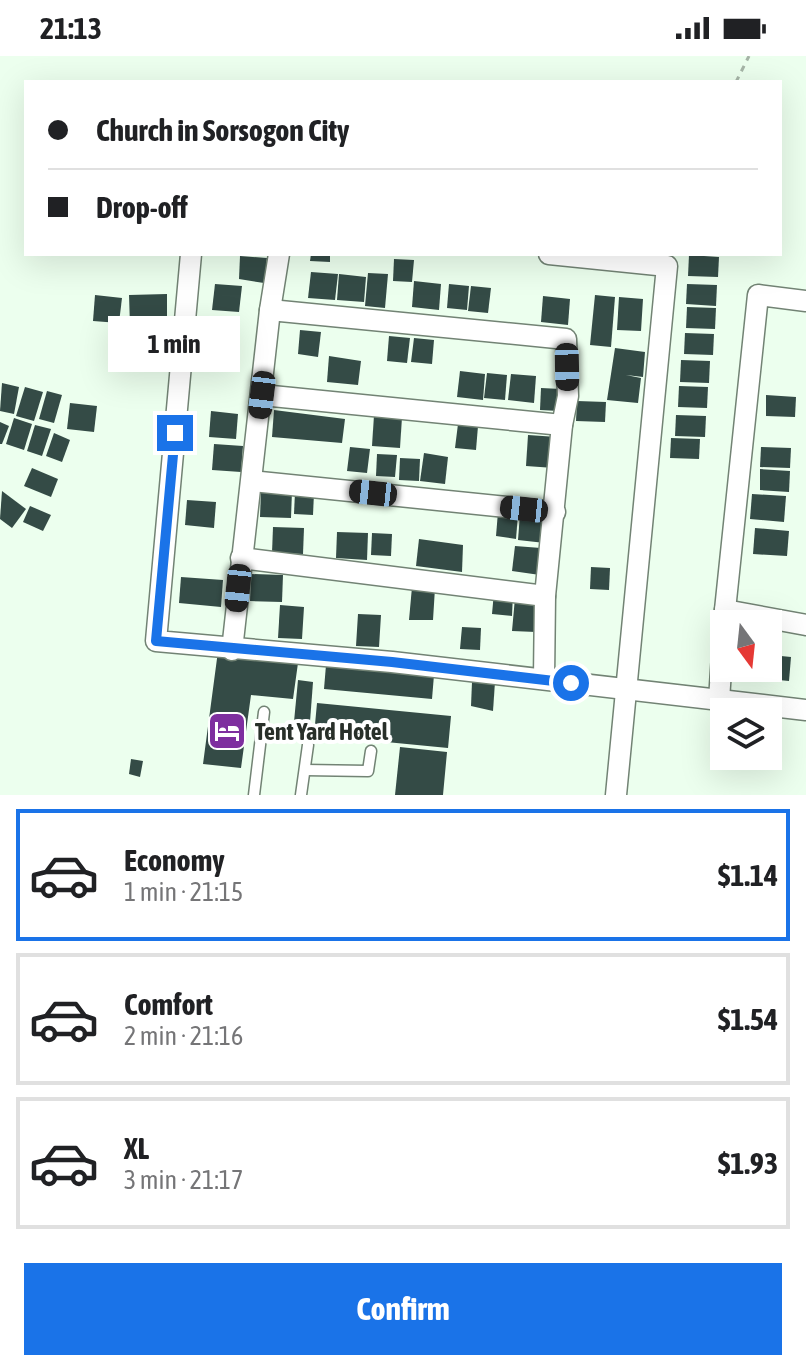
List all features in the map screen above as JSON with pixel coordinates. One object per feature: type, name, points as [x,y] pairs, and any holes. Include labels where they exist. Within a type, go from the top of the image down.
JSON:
[{"type":"street","points":[[191,256],[156,641],[544,679],[626,692],[710,699]]},
{"type":"street","points":[[232,650],[279,256]]},
{"type":"street","points":[[569,256],[667,266],[616,795]]},
{"type":"street","points":[[725,610],[758,295],[806,301]]},
{"type":"street","points":[[270,310],[566,339],[568,396],[562,425],[545,596],[544,679]]},
{"type":"street","points":[[262,395],[562,425]]},
{"type":"street","points":[[252,481],[555,512]]},
{"type":"street","points":[[241,558],[545,596]]},
{"type":"street","points":[[782,621],[806,625]]},
{"type":"street","points":[[782,707],[806,710]]},
{"type":"lane","points":[[254,795],[264,712]]},
{"type":"lane","points":[[301,795],[308,745]]},
{"type":"lane","points":[[305,770],[368,771],[371,751]]},
{"type":"path","points":[[737,80],[749,56]]},
{"type":"building","points":[[240,256],[267,258],[264,283],[239,279]]},
{"type":"building","points":[[311,256],[330,256],[330,262],[310,261]]},
{"type":"building","points":[[689,256],[719,257],[718,277],[688,276]]},
{"type":"building","points":[[394,259],[414,260],[412,282],[393,281]]},
{"type":"building","points":[[311,272],[338,274],[335,300],[308,298]]},
{"type":"building","points":[[368,273],[388,274],[385,308],[365,306]]},
{"type":"building","points":[[339,274],[366,277],[364,302],[337,300]]},
{"type":"building","points":[[414,281],[441,284],[439,310],[412,307]]},
{"type":"building","points":[[215,284],[242,286],[239,312],[212,310]]},
{"type":"building","points":[[449,284],[469,286],[467,310],[447,308]]},
{"type":"building","points":[[687,284],[717,285],[716,306],[686,304]]},
{"type":"building","points":[[471,286],[491,288],[488,313],[468,311]]},
{"type":"building","points":[[167,294],[167,326],[130,327],[129,295]]},
{"type":"building","points":[[95,295],[122,298],[119,323],[93,321]]},
{"type":"building","points":[[595,295],[615,297],[611,347],[590,345]]},
{"type":"building","points":[[543,296],[570,299],[568,325],[541,322]]},
{"type":"building","points":[[619,297],[643,299],[641,331],[617,330]]},
{"type":"building","points":[[687,307],[716,308],[715,329],[686,328]]},
{"type":"building","points":[[300,330],[321,332],[318,357],[298,354]]},
{"type":"building","points":[[685,333],[714,334],[713,355],[684,354]]},
{"type":"building","points":[[203,335],[229,337],[227,362],[201,358]]},
{"type":"building","points":[[389,336],[410,338],[407,363],[387,361]]},
{"type":"building","points":[[414,338],[434,340],[432,364],[411,362]]},
{"type":"building","points":[[615,348],[645,352],[643,377],[626,375],[641,378],[638,403],[607,400]]},
{"type":"building","points":[[329,356],[361,361],[358,385],[327,382]]},
{"type":"building","points":[[681,360],[710,361],[709,383],[680,382]]},
{"type":"building","points":[[460,371],[485,374],[483,400],[457,397]]},
{"type":"building","points":[[487,373],[507,375],[505,400],[484,398]]},
{"type":"building","points":[[511,374],[536,376],[534,403],[508,400]]},
{"type":"building","points":[[2,383],[19,387],[14,414],[0,411]]},
{"type":"building","points":[[679,386],[708,387],[707,408],[678,407]]},
{"type":"building","points":[[25,387],[43,392],[34,421],[16,416]]},
{"type":"building","points":[[541,388],[561,389],[559,411],[540,410]]},
{"type":"building","points":[[47,391],[62,395],[54,423],[39,419]]},
{"type":"building","points":[[766,395],[796,397],[795,417],[766,416]]},
{"type":"building","points":[[577,401],[606,402],[605,422],[576,421]]},
{"type":"building","points":[[70,403],[97,406],[94,432],[67,429]]},
{"type":"building","points":[[274,410],[345,419],[342,443],[272,437]]},
{"type":"building","points":[[211,411],[238,414],[236,439],[209,437]]},
{"type":"building","points":[[374,415],[402,417],[400,448],[372,446]]},
{"type":"building","points":[[676,415],[706,416],[705,437],[675,436]]},
{"type":"building","points":[[14,418],[32,424],[24,450],[6,444]]},
{"type":"building","points":[[0,422],[9,426],[2,444],[0,444]]},
{"type":"building","points":[[458,424],[478,426],[476,450],[455,448]]},
{"type":"building","points":[[35,425],[51,429],[42,456],[27,451]]},
{"type":"building","points":[[54,433],[70,440],[62,462],[46,456]]},
{"type":"building","points":[[528,435],[557,437],[554,468],[526,466]]},
{"type":"building","points":[[671,438],[700,439],[699,459],[670,458]]},
{"type":"building","points":[[214,444],[243,446],[241,472],[212,470]]},
{"type":"building","points":[[350,447],[370,449],[367,473],[347,471]]},
{"type":"building","points":[[761,447],[791,448],[790,468],[760,467]]},
{"type":"building","points":[[424,453],[448,457],[445,484],[420,481]]},
{"type":"building","points":[[377,454],[397,455],[395,477],[376,476]]},
{"type":"building","points":[[400,458],[420,459],[419,481],[399,480]]},
{"type":"building","points":[[32,468],[58,479],[51,497],[24,486]]},
{"type":"building","points":[[760,469],[790,471],[789,492],[760,490]]},
{"type":"building","points":[[261,490],[292,491],[291,518],[260,517]]},
{"type":"building","points":[[2,491],[26,509],[12,528],[0,519]]},
{"type":"building","points":[[295,492],[314,493],[313,515],[294,514]]},
{"type":"building","points":[[752,494],[786,496],[784,522],[750,519]]},
{"type":"building","points":[[187,500],[216,502],[214,528],[185,525]]},
{"type":"building","points":[[30,506],[51,515],[43,531],[23,522]]},
{"type":"building","points":[[498,512],[518,514],[516,539],[496,536]]},
{"type":"building","points":[[520,514],[547,517],[545,543],[518,540]]},
{"type":"building","points":[[273,527],[304,528],[303,554],[272,553]]},
{"type":"building","points":[[755,528],[789,531],[787,556],[753,554]]},
{"type":"building","points":[[337,532],[368,533],[367,560],[336,558]]},
{"type":"building","points":[[372,533],[392,534],[391,556],[371,555]]},
{"type":"building","points":[[419,539],[463,545],[462,572],[416,566]]},
{"type":"building","points":[[515,546],[541,548],[540,575],[512,571]]},
{"type":"building","points":[[591,567],[610,568],[609,590],[590,589]]},
{"type":"building","points":[[251,574],[283,575],[282,602],[250,601]]},
{"type":"building","points":[[181,577],[223,580],[221,607],[179,603]]},
{"type":"building","points":[[412,587],[435,588],[433,620],[409,620]]},
{"type":"building","points":[[494,592],[513,593],[512,616],[492,614]]},
{"type":"building","points":[[515,598],[538,600],[536,632],[512,631]]},
{"type":"building","points":[[280,605],[304,607],[302,639],[278,638]]},
{"type":"building","points":[[358,614],[381,615],[379,647],[356,646]]},
{"type":"building","points":[[462,627],[481,628],[480,650],[460,649]]},
{"type":"building","name":"Tent Yard Hotel","points":[[218,651],[298,663],[293,699],[251,695],[241,768],[203,764]]},
{"type":"building","points":[[782,656],[791,657],[789,681],[782,680]]},
{"type":"building","points":[[326,665],[434,675],[432,699],[324,689]]},
{"type":"building","points":[[298,680],[313,682],[309,735],[293,732]]},
{"type":"building","points":[[472,682],[495,682],[493,711],[471,706]]},
{"type":"building","points":[[317,703],[451,716],[448,748],[314,735]]},
{"type":"building","points":[[400,747],[447,752],[443,795],[395,795]]},
{"type":"building","points":[[131,759],[143,761],[140,777],[129,774]]},
{"type":"place","name":"Tent Yard Hotel","points":[[227,731]]},
{"type":"route","points":[[175,433],[156,641],[392,662],[571,683]]}]
